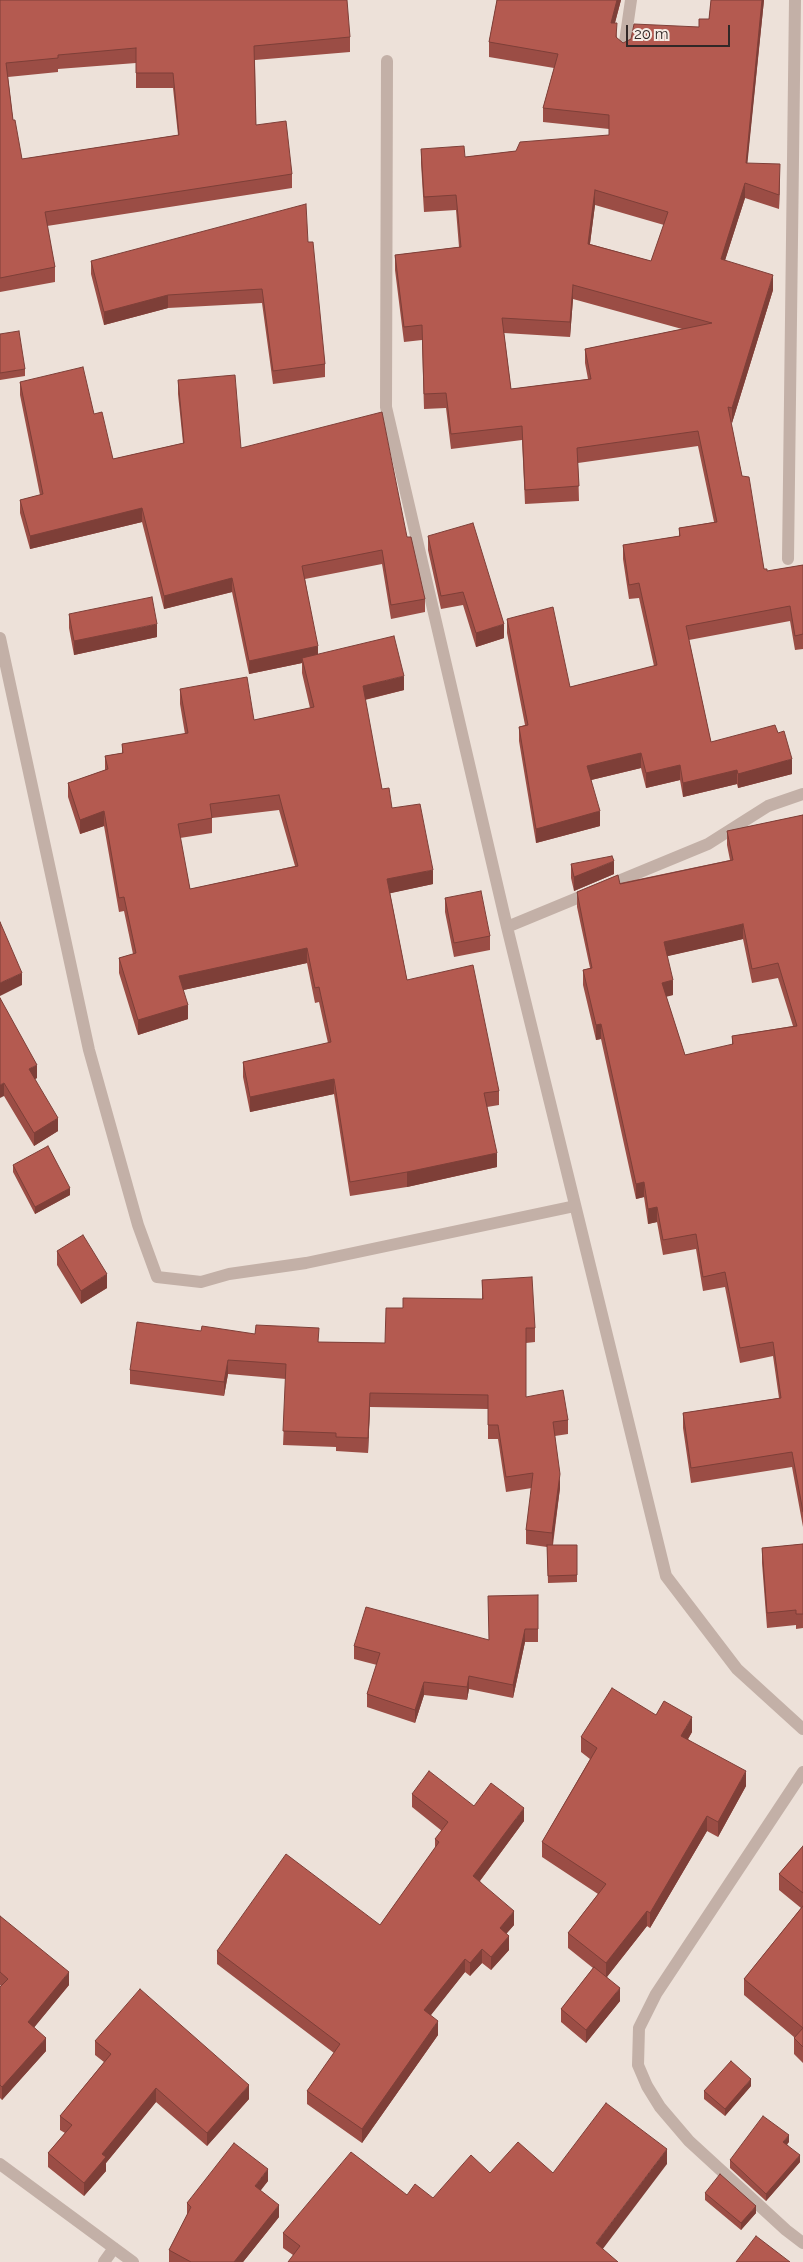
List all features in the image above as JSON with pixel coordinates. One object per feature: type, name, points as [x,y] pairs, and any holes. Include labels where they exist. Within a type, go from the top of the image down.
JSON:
[{"type":"street","points":[[624,49],[631,0]]},
{"type":"street","points":[[788,559],[795,0]]},
{"type":"street","points":[[387,61],[386,407],[507,927],[666,1576],[698,1621],[737,1669],[803,1729]]},
{"type":"street","points":[[0,638],[89,1050],[141,1235],[157,1277],[201,1282],[229,1274],[306,1263],[575,1206]]},
{"type":"street","points":[[507,927],[708,844],[768,806],[803,794]]},
{"type":"street","points":[[803,1772],[656,1994],[639,2028],[638,2065],[647,2086],[660,2107],[689,2141],[786,2230],[803,2243]]},
{"type":"street","points":[[0,2164],[132,2262]]},
{"type":"street","points":[[104,2262],[114,2248]]},
{"type":"building","points":[[0,0],[347,0],[350,37],[254,46],[256,125],[286,121],[292,174],[45,212],[55,267],[0,278]],"holes":[[[136,48],[136,73],[173,73],[179,135],[22,159],[15,120],[13,120],[6,63],[58,58],[58,55]]]},
{"type":"building","points":[[497,0],[617,0],[611,23],[617,23],[616,37],[623,43],[631,39],[634,24],[699,27],[699,19],[709,19],[711,0],[762,0],[746,163],[780,164],[779,195],[745,183],[721,259],[773,275],[732,408],[728,407],[742,476],[749,477],[764,569],[767,569],[767,571],[803,565],[803,634],[795,636],[790,606],[686,626],[711,742],[775,725],[778,733],[784,731],[792,759],[738,774],[737,770],[683,783],[680,765],[646,773],[641,753],[587,766],[600,811],[536,829],[519,727],[528,725],[507,619],[553,607],[570,687],[657,665],[639,583],[629,585],[623,545],[680,536],[679,528],[717,522],[698,431],[577,448],[579,486],[525,490],[522,426],[451,434],[446,393],[424,394],[422,325],[404,327],[395,255],[461,247],[456,195],[424,197],[421,149],[464,146],[465,157],[516,151],[520,142],[609,135],[609,115],[543,108],[558,54],[489,42]],"holes":[[[595,190],[668,212],[651,261],[588,244]],[[573,285],[712,323],[585,349],[591,379],[511,389],[502,318],[570,322]]]},
{"type":"building","points":[[306,204],[308,242],[313,242],[325,364],[273,371],[262,289],[168,295],[104,312],[91,261]]},
{"type":"building","points":[[19,331],[25,369],[0,373],[0,334]]},
{"type":"building","points":[[83,367],[94,414],[102,412],[113,459],[184,443],[178,380],[235,375],[241,448],[382,412],[407,537],[411,537],[425,599],[391,605],[382,550],[302,566],[318,646],[249,661],[232,578],[164,596],[142,508],[30,536],[20,500],[43,494],[20,382]]},
{"type":"building","points":[[473,523],[504,624],[476,633],[463,592],[441,596],[428,536]]},
{"type":"building","points":[[152,597],[157,624],[74,641],[69,614]]},
{"type":"building","points":[[394,636],[404,676],[363,686],[382,789],[389,788],[392,808],[420,804],[433,870],[387,879],[407,980],[473,965],[499,1091],[484,1093],[497,1153],[350,1182],[334,1079],[250,1097],[243,1062],[331,1042],[319,987],[315,988],[307,948],[179,976],[188,1005],[138,1020],[119,958],[136,953],[124,897],[119,898],[104,811],[80,820],[68,783],[108,769],[105,756],[123,753],[122,744],[188,733],[180,689],[247,677],[254,720],[314,707],[302,658]],"holes":[[[279,795],[298,866],[190,889],[178,824],[212,818],[210,804]]]},
{"type":"building","points":[[803,815],[803,1512],[792,1452],[691,1468],[683,1413],[781,1398],[773,1342],[740,1348],[725,1272],[703,1277],[696,1234],[663,1240],[657,1207],[648,1209],[644,1182],[636,1184],[601,1024],[596,1025],[583,970],[592,968],[577,892],[618,875],[620,884],[733,860],[727,831]],"holes":[[[743,924],[752,969],[778,963],[797,1026],[732,1036],[733,1044],[685,1055],[662,983],[673,980],[664,942]]]},
{"type":"building","points":[[612,856],[614,861],[574,877],[571,864]]},
{"type":"building","points":[[481,891],[490,936],[454,943],[445,898]]},
{"type":"building","points":[[0,922],[22,973],[0,983]]},
{"type":"building","points":[[0,998],[37,1065],[29,1069],[58,1118],[34,1133],[4,1083],[0,1085]]},
{"type":"building","points":[[48,1146],[70,1188],[35,1207],[13,1165]]},
{"type":"building","points":[[83,1235],[107,1274],[81,1291],[57,1251]]},
{"type":"building","points":[[532,1277],[535,1328],[526,1328],[526,1397],[563,1390],[568,1420],[553,1422],[560,1474],[552,1533],[526,1530],[533,1473],[506,1477],[498,1425],[488,1425],[488,1395],[370,1393],[368,1438],[336,1437],[336,1433],[283,1431],[286,1364],[228,1360],[224,1382],[130,1370],[137,1322],[201,1331],[202,1326],[255,1334],[256,1325],[319,1328],[318,1342],[385,1343],[386,1308],[403,1308],[403,1298],[483,1299],[482,1280]]},
{"type":"building","points":[[803,1544],[803,1614],[796,1614],[796,1610],[767,1613],[762,1548]]},
{"type":"building","points":[[547,1545],[577,1545],[577,1575],[548,1576]]},
{"type":"building","points":[[538,1595],[538,1629],[525,1629],[513,1685],[469,1676],[467,1687],[424,1682],[415,1710],[367,1694],[380,1653],[354,1646],[366,1607],[489,1640],[488,1596]]},
{"type":"building","points":[[612,1688],[656,1715],[664,1701],[692,1717],[681,1736],[746,1771],[718,1822],[707,1816],[650,1913],[647,1911],[606,1963],[568,1933],[606,1884],[542,1842],[597,1748],[581,1737]]},
{"type":"building","points":[[429,1771],[474,1806],[491,1783],[524,1808],[473,1876],[514,1911],[500,1928],[509,1936],[491,1957],[482,1949],[470,1963],[465,1959],[424,2010],[438,2021],[362,2129],[307,2091],[340,2044],[217,1951],[286,1854],[380,1925],[439,1842],[435,1839],[448,1822],[412,1794]]},
{"type":"building","points":[[803,1846],[803,1893],[779,1874]]},
{"type":"building","points":[[803,1906],[803,2028],[744,1979]]},
{"type":"building","points":[[0,1916],[69,1972],[28,2022],[46,2038],[2,2087],[0,2085],[0,1987],[8,1979],[0,1972]]},
{"type":"building","points":[[594,1967],[620,1988],[586,2030],[561,2009]]},
{"type":"building","points":[[140,1989],[249,2085],[207,2133],[156,2088],[102,2154],[106,2157],[84,2183],[48,2153],[72,2125],[60,2116],[111,2054],[95,2041]]},
{"type":"building","points":[[803,2028],[803,2047],[794,2038]]},
{"type":"building","points":[[731,2061],[751,2079],[725,2109],[704,2091]]},
{"type":"building","points":[[606,2103],[667,2149],[596,2243],[618,2262],[288,2262],[300,2246],[283,2233],[351,2152],[407,2195],[415,2184],[433,2198],[471,2155],[490,2173],[518,2142],[553,2173]]},
{"type":"building","points":[[763,2116],[789,2135],[783,2142],[800,2155],[766,2194],[730,2160]]},
{"type":"building","points":[[234,2143],[268,2169],[255,2186],[279,2205],[234,2262],[191,2262],[169,2250],[191,2207],[187,2203]]},
{"type":"building","points":[[720,2174],[756,2206],[741,2223],[705,2193]]},
{"type":"building","points":[[756,2236],[790,2262],[736,2262]]}]
